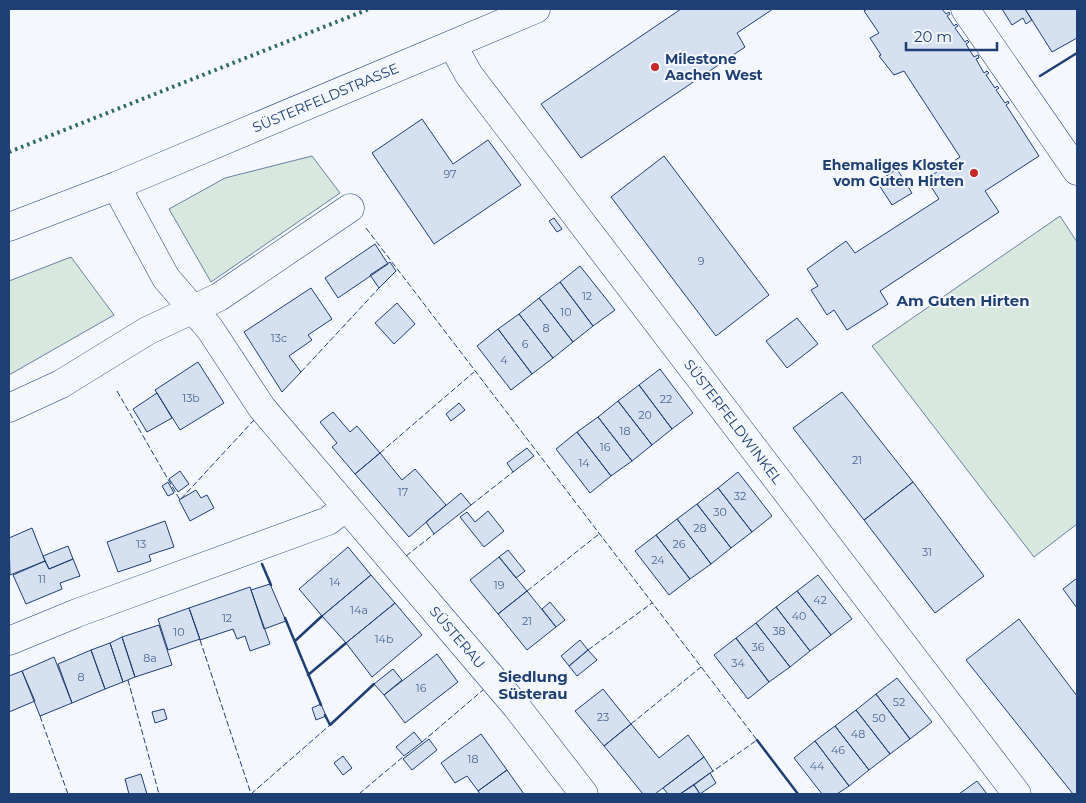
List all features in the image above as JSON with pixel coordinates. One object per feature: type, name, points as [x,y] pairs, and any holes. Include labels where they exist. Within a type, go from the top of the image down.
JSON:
[{"type":"street","name":"SÜSTERFELDSTRASSE","points":[[9,226],[116,186],[453,46],[536,9]]},
{"type":"street","points":[[965,9],[1077,171]]},
{"type":"street","name":"SÜSTERFELDWINKEL","points":[[453,46],[469,75],[481,91],[1017,794]]},
{"type":"street","points":[[116,186],[166,278],[193,310]]},
{"type":"street","points":[[9,408],[61,384],[147,331],[219,297],[350,208]]},
{"type":"street","name":"SÜSTERAU","points":[[193,310],[210,329],[262,408],[510,698],[584,794]]},
{"type":"street","points":[[9,641],[77,613],[328,521],[346,507]]},
{"type":"shaded area","points":[[312,156],[340,193],[211,282],[169,209],[225,178]]},
{"type":"shaded area","points":[[1060,216],[1077,242],[1077,524],[1034,557],[872,346]]},
{"type":"shaded area","points":[[71,257],[114,315],[9,375],[9,281]]},
{"type":"building","name":"Milestone Aachen West","points":[[681,9],[773,9],[737,33],[745,47],[581,158],[541,104]]},
{"type":"building","name":"Ehemaliges Kloster vom Guten Hirten","points":[[867,9],[942,9],[946,14],[949,12],[950,14],[947,16],[954,26],[956,24],[958,26],[955,28],[965,42],[967,40],[969,42],[966,44],[974,57],[978,55],[979,58],[976,59],[984,73],[987,71],[989,73],[986,75],[995,88],[997,86],[999,88],[996,90],[1005,103],[1008,101],[1009,103],[1006,105],[1039,156],[985,191],[999,212],[880,291],[888,304],[847,330],[834,310],[827,315],[811,290],[818,286],[807,269],[846,241],[855,253],[939,199],[926,179],[960,157],[904,71],[894,75],[879,56],[881,55],[870,38],[879,33],[864,11]]},
{"type":"building","points":[[1002,9],[1025,9],[1032,20],[1026,24],[1023,18],[1012,25]]},
{"type":"building","points":[[1025,9],[1077,9],[1077,38],[1052,52]]},
{"type":"building","points":[[422,119],[453,164],[488,140],[521,185],[434,244],[372,153]]},
{"type":"building","points":[[664,156],[769,295],[716,336],[611,197]]},
{"type":"building","points":[[897,169],[912,193],[892,205],[877,182]]},
{"type":"building","points":[[554,218],[562,229],[557,232],[549,221]]},
{"type":"building","points":[[375,244],[388,264],[338,298],[325,278]]},
{"type":"building","points":[[390,262],[396,271],[379,288],[370,275]]},
{"type":"building","points":[[580,266],[615,310],[593,326],[560,282]]},
{"type":"building","points":[[560,282],[593,326],[573,342],[539,298]]},
{"type":"building","points":[[311,288],[332,319],[308,335],[312,340],[289,356],[301,372],[282,392],[244,332]]},
{"type":"building","points":[[539,298],[573,342],[553,358],[519,314]]},
{"type":"building","points":[[397,303],[415,324],[394,344],[375,323]]},
{"type":"building","points":[[519,314],[553,358],[532,374],[498,329]]},
{"type":"building","points":[[797,318],[818,344],[787,368],[766,341]]},
{"type":"building","points":[[498,329],[532,374],[511,390],[477,346]]},
{"type":"building","points":[[198,362],[224,403],[180,430],[155,390]]},
{"type":"building","points":[[660,369],[693,413],[672,429],[639,385]]},
{"type":"building","points":[[639,385],[672,429],[652,445],[618,401]]},
{"type":"building","points":[[842,392],[913,482],[864,520],[793,428]]},
{"type":"building","points":[[157,393],[172,418],[147,432],[133,409]]},
{"type":"building","points":[[618,401],[652,445],[632,461],[598,417]]},
{"type":"building","points":[[459,403],[465,410],[451,421],[446,414]]},
{"type":"building","points":[[333,412],[350,432],[357,426],[380,453],[355,474],[332,447],[337,443],[320,422]]},
{"type":"building","points":[[598,417],[632,461],[611,476],[577,432]]},
{"type":"building","points":[[577,432],[611,476],[590,493],[556,449]]},
{"type":"building","points":[[527,448],[534,456],[513,472],[507,463]]},
{"type":"building","points":[[380,453],[402,480],[415,469],[446,505],[409,537],[355,474]]},
{"type":"building","points":[[180,471],[189,484],[178,492],[169,479]]},
{"type":"building","points":[[738,472],[772,516],[752,532],[718,488]]},
{"type":"building","points":[[168,482],[174,493],[168,496],[162,486]]},
{"type":"building","points":[[913,482],[984,576],[935,613],[864,520]]},
{"type":"building","points":[[718,488],[752,532],[731,548],[697,504]]},
{"type":"building","points":[[196,490],[201,498],[207,495],[214,508],[190,521],[179,500]]},
{"type":"building","points":[[461,493],[471,505],[434,534],[426,522]]},
{"type":"building","points":[[697,504],[731,548],[711,564],[677,519]]},
{"type":"building","points":[[488,511],[504,531],[484,547],[460,517],[467,512],[475,522]]},
{"type":"building","points":[[677,519],[711,564],[690,579],[656,535]]},
{"type":"building","points":[[165,521],[174,547],[149,555],[151,561],[118,572],[107,542]]},
{"type":"building","points":[[32,528],[45,561],[10,575],[9,538]]},
{"type":"building","points":[[656,535],[690,579],[669,595],[635,551]]},
{"type":"building","points":[[68,546],[73,559],[49,569],[43,556]]},
{"type":"building","points":[[348,547],[371,575],[322,616],[299,589]]},
{"type":"building","points":[[508,550],[525,571],[516,578],[499,557]]},
{"type":"building","points":[[499,557],[527,591],[498,614],[470,580]]},
{"type":"building","points":[[73,559],[80,576],[60,583],[62,589],[26,604],[13,575],[45,561],[49,569]]},
{"type":"building","points":[[371,575],[395,603],[346,643],[322,616]]},
{"type":"building","points":[[818,575],[852,619],[831,635],[797,591]]},
{"type":"building","points":[[1077,578],[1077,608],[1063,589]]},
{"type":"building","points":[[270,584],[286,621],[264,629],[251,590]]},
{"type":"building","points":[[250,587],[270,644],[250,651],[245,636],[237,639],[233,629],[200,640],[189,608]]},
{"type":"building","points":[[527,591],[556,627],[527,650],[498,614]]},
{"type":"building","points":[[797,591],[831,635],[810,651],[776,607]]},
{"type":"building","points":[[550,602],[565,620],[556,627],[542,609]]},
{"type":"building","points":[[395,603],[422,635],[372,677],[346,643]]},
{"type":"building","points":[[776,607],[810,651],[790,667],[756,623]]},
{"type":"building","points":[[189,608],[200,639],[168,650],[158,619]]},
{"type":"building","points":[[1019,619],[1077,696],[1077,794],[1073,794],[966,660]]},
{"type":"building","points":[[756,623],[790,667],[769,682],[736,638]]},
{"type":"building","points":[[159,625],[172,665],[135,677],[122,637]]},
{"type":"building","points":[[122,637],[135,677],[123,682],[110,643]]},
{"type":"building","points":[[736,638],[769,682],[748,699],[714,655]]},
{"type":"building","points":[[580,640],[588,650],[569,666],[561,656]]},
{"type":"building","points":[[110,643],[123,682],[105,689],[91,650]]},
{"type":"building","points":[[91,650],[105,689],[72,703],[58,664]]},
{"type":"building","points":[[588,650],[597,660],[577,676],[569,666]]},
{"type":"building","points":[[437,654],[458,682],[405,723],[384,695]]},
{"type":"building","points":[[54,657],[72,703],[40,716],[22,671]]},
{"type":"building","points":[[393,669],[402,680],[384,695],[374,684]]},
{"type":"building","points":[[22,671],[35,701],[9,712],[9,676]]},
{"type":"building","points":[[897,678],[932,722],[910,739],[876,694]]},
{"type":"building","points":[[603,689],[631,724],[604,746],[575,711]]},
{"type":"building","points":[[876,694],[910,739],[890,754],[856,710]]},
{"type":"building","points":[[321,704],[326,716],[316,720],[312,708]]},
{"type":"building","points":[[164,709],[167,719],[155,723],[152,712]]},
{"type":"building","points":[[856,710],[890,754],[869,770],[835,726]]},
{"type":"building","points":[[631,724],[659,758],[688,735],[704,757],[655,794],[643,794],[604,746]]},
{"type":"building","points":[[835,726],[869,770],[849,786],[815,741]]},
{"type":"building","points":[[414,732],[422,742],[404,756],[396,747]]},
{"type":"building","points":[[481,734],[507,770],[478,791],[467,776],[455,783],[441,763]]},
{"type":"building","points":[[429,739],[437,750],[412,770],[403,759]]},
{"type":"building","points":[[815,741],[849,786],[837,794],[822,794],[794,758]]},
{"type":"building","points":[[343,756],[352,768],[343,775],[334,763]]},
{"type":"building","points":[[704,757],[713,771],[680,794],[668,794],[663,788]]},
{"type":"building","points":[[507,770],[524,794],[480,794],[478,791]]},
{"type":"building","points":[[710,773],[716,783],[700,794],[694,785]]},
{"type":"building","points":[[141,774],[147,794],[129,794],[125,779]]},
{"type":"building","points":[[977,781],[987,794],[959,794]]},
{"type":"building","points":[[694,785],[700,794],[680,794]]},
{"type":"hedge","points":[[9,152],[369,9]]},
{"type":"fence","points":[[366,228],[757,740],[712,772]]},
{"type":"fence","points":[[301,372],[379,288]]},
{"type":"fence","points":[[380,453],[474,372]]},
{"type":"fence","points":[[117,391],[180,500],[254,420]]},
{"type":"fence","points":[[471,505],[513,472]]},
{"type":"fence","points":[[406,556],[434,534]]},
{"type":"fence","points":[[527,591],[599,534]]},
{"type":"fence","points":[[588,650],[652,603]]},
{"type":"fence","points":[[200,640],[251,794],[247,794]]},
{"type":"fence","points":[[631,724],[701,667]]},
{"type":"fence","points":[[128,680],[159,794]]},
{"type":"fence","points":[[422,742],[483,690]]},
{"type":"fence","points":[[40,716],[68,794]]},
{"type":"fence","points":[[251,794],[330,725]]},
{"type":"fence","points":[[359,794],[404,756]]},
{"type":"wall","points":[[1040,76],[1077,53]]},
{"type":"wall","points":[[262,564],[271,585]]},
{"type":"wall","points":[[295,641],[322,616]]},
{"type":"wall","points":[[285,618],[321,705]]},
{"type":"wall","points":[[308,675],[346,643]]},
{"type":"wall","points":[[325,715],[330,725],[374,684]]},
{"type":"wall","points":[[757,740],[798,794]]},
{"type":"place","name":"Milestone Aachen West","points":[[655,67]]},
{"type":"place","name":"Ehemaliges Kloster vom Guten Hirten","points":[[974,173]]},
{"type":"district","name":"Am Guten Hirten","points":[[963,301]]},
{"type":"district","name":"Siedlung Süsterau","points":[[533,686]]}]
